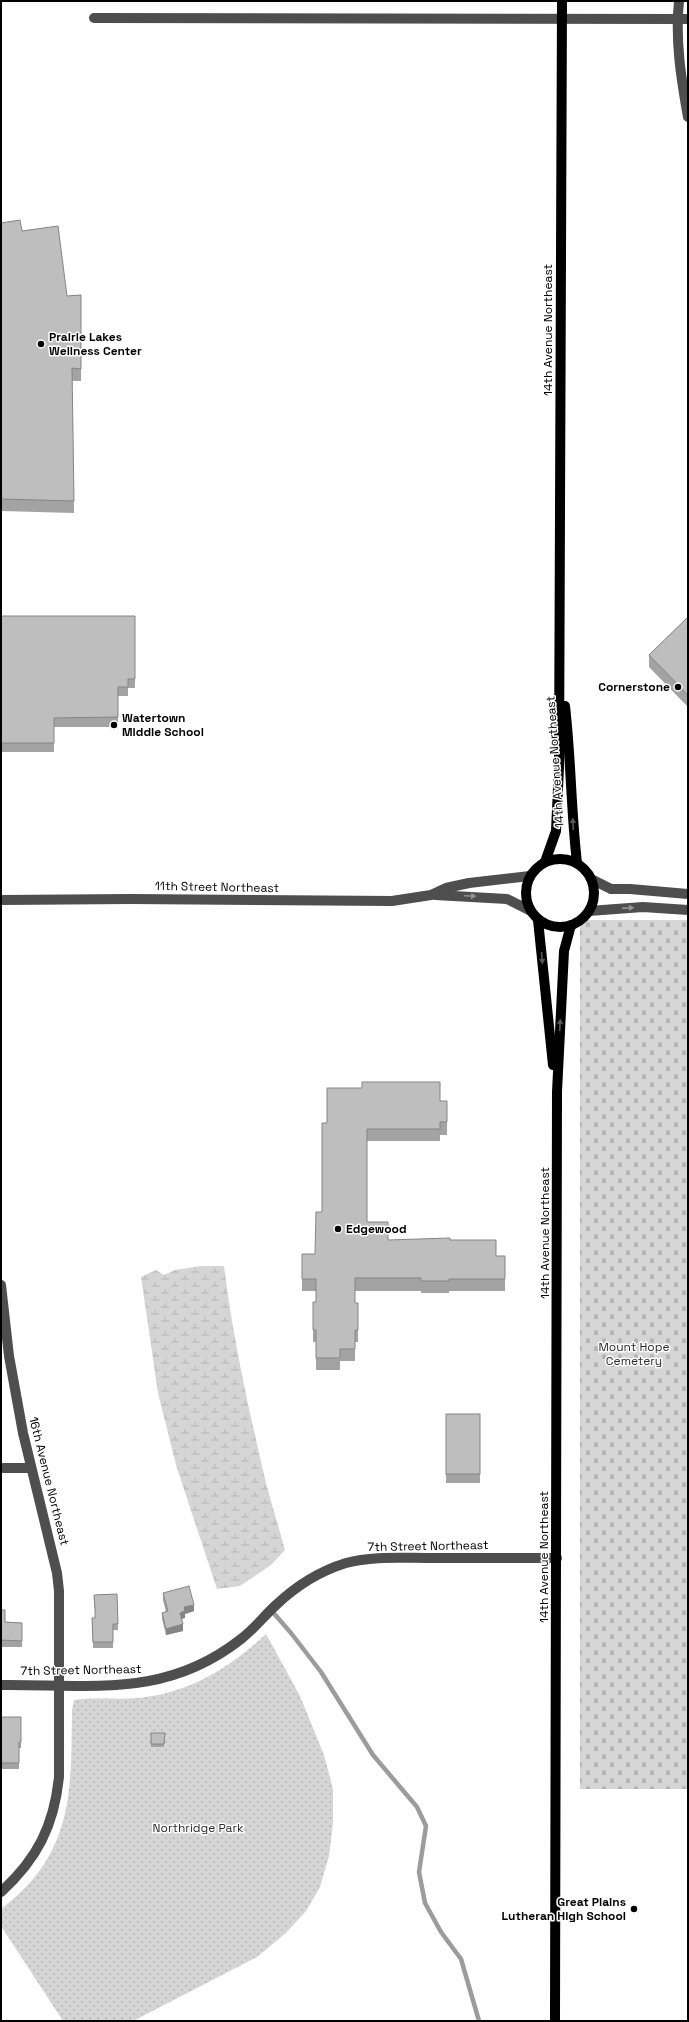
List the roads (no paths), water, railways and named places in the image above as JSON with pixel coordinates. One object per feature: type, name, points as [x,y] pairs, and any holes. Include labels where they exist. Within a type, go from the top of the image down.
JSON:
[{"type":"main road","name":"14th Avenue Northeast","points":[[545,862],[556,831],[559,767],[562,1]]},
{"type":"main road","name":"14th Avenue Northeast","points":[[559,658],[570,747],[573,831],[577,863]]},
{"type":"main road","points":[[561,859],[577,863],[586,870],[591,879],[594,890],[593,901],[589,911],[581,920],[571,925],[560,927],[548,925],[538,920],[531,911],[526,893],[530,876],[545,862],[561,859]]},
{"type":"main road","name":"14th Avenue Northeast","points":[[538,920],[546,1008],[557,1092]]},
{"type":"main road","name":"14th Avenue Northeast","points":[[555,2021],[557,1092],[564,951],[571,925]]},
{"type":"street","points":[[679,1],[683,18],[680,71],[688,117]]},
{"type":"street","points":[[94,18],[683,18]]},
{"type":"street","name":"11th Street Northeast","points":[[432,895],[446,888],[469,883],[530,876]]},
{"type":"street","points":[[591,879],[611,889],[630,889],[688,894]]},
{"type":"street","name":"11th Street Northeast","points":[[1,900],[173,899],[330,902],[392,901],[432,895],[507,899],[531,911]]},
{"type":"street","points":[[589,911],[643,907],[688,910]]},
{"type":"street","name":"16th Avenue Northeast","points":[[1,1285],[9,1356],[30,1468],[57,1573],[59,1591],[59,1777],[53,1813],[46,1832],[32,1859],[15,1879],[1,1892]]},
{"type":"street","points":[[1,1468],[30,1468]]},
{"type":"street","name":"7th Street Northeast","points":[[1,1685],[139,1684],[166,1678],[197,1667],[243,1638],[276,1605],[302,1585],[319,1574],[346,1563],[386,1558],[557,1558]]},
{"type":"waterway","points":[[271,1610],[321,1672],[373,1755],[417,1807],[426,1826],[419,1872],[425,1903],[441,1932],[461,1959],[479,2021]]},
{"type":"place","name":"Prairie Lakes Wellness Center","points":[[41,344]]},
{"type":"place","name":"Cornerstone","points":[[678,687]]},
{"type":"place","name":"Watertown Middle School","points":[[114,725]]},
{"type":"place","name":"Edgewood","points":[[338,1229]]},
{"type":"place","name":"Great Plains Lutheran High School","points":[[634,1909]]},
{"type":"park label","name":"Mount Hope Cemetery","points":[[634,1354]]},
{"type":"park label","name":"Northridge Park","points":[[198,1828]]}]
